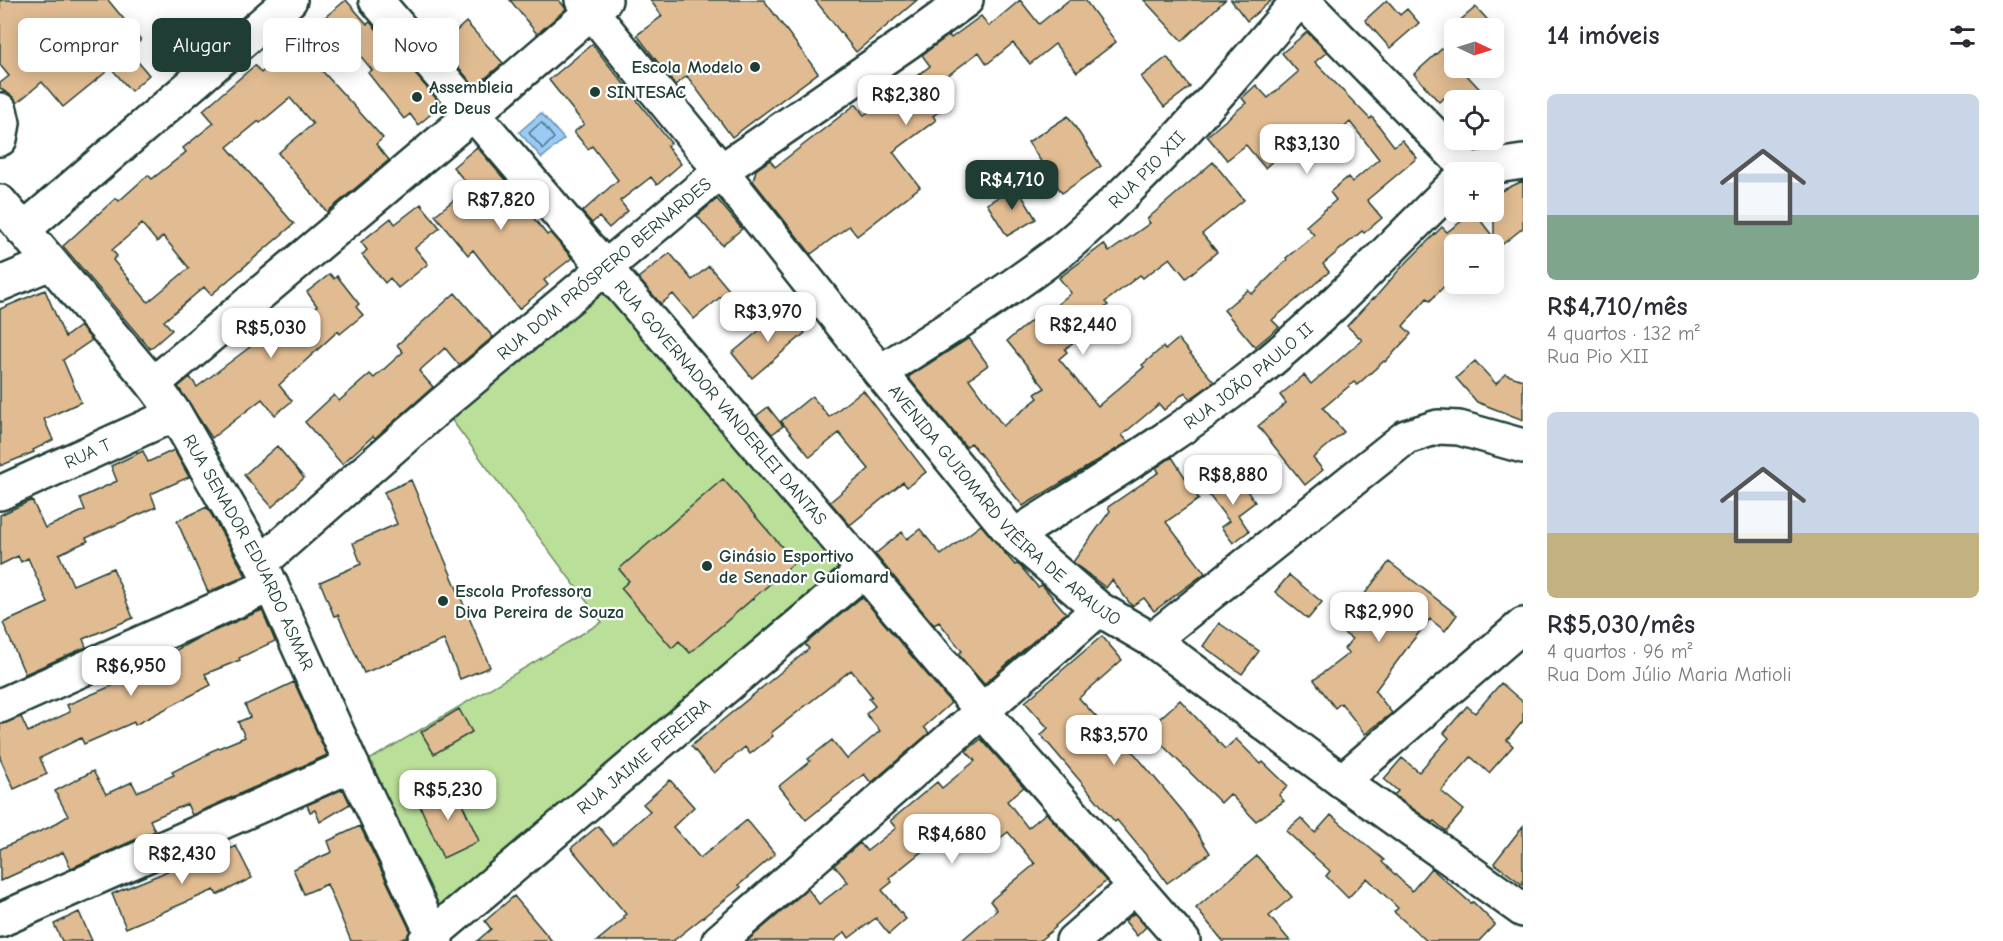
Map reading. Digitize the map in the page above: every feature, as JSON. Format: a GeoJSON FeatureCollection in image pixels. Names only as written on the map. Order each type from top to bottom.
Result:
{"type":"FeatureCollection","features":[{"type":"Feature","properties":{"kind":"street"},"geometry":{"type":"LineString","coordinates":[[22,230],[290,0]]}},
{"type":"Feature","properties":{"kind":"street","name":"RUA GOVERNADOR VANDERLEI DANTAS"},"geometry":{"type":"LineString","coordinates":[[376,0],[983,712],[1183,941]]}},
{"type":"Feature","properties":{"kind":"street","name":"RUA DOM PRÓSPERO BERNARDES"},"geometry":{"type":"LineString","coordinates":[[0,706],[266,574],[441,405],[721,171],[966,0]]}},
{"type":"Feature","properties":{"kind":"street"},"geometry":{"type":"LineString","coordinates":[[1300,0],[1451,162]]}},
{"type":"Feature","properties":{"kind":"street","name":"RUA PIO XII"},"geometry":{"type":"LineString","coordinates":[[880,372],[963,320],[1055,255],[1097,219],[1150,168],[1191,124],[1300,0]]}},
{"type":"Feature","properties":{"kind":"street"},"geometry":{"type":"LineString","coordinates":[[153,384],[473,114],[593,4]]}},
{"type":"Feature","properties":{"kind":"street","name":"AVENIDA GUIOMARD VIÊIRA DE ARAUJO"},"geometry":{"type":"LineString","coordinates":[[593,4],[880,372],[1014,536],[1099,609],[1152,640],[1342,781],[1523,910]]}},
{"type":"Feature","properties":{"kind":"street"},"geometry":{"type":"LineString","coordinates":[[0,111],[3,123],[0,140]]}},
{"type":"Feature","properties":{"kind":"street"},"geometry":{"type":"LineString","coordinates":[[1504,167],[1523,162]]}},
{"type":"Feature","properties":{"kind":"street","name":"RUA JOÃO PAULO II"},"geometry":{"type":"LineString","coordinates":[[1014,536],[1189,424],[1251,377],[1312,323],[1444,195]]}},
{"type":"Feature","properties":{"kind":"street","name":"RUA SENADOR EDUARDO ASMAR"},"geometry":{"type":"LineString","coordinates":[[0,202],[153,384],[175,414],[266,574],[431,938]]}},
{"type":"Feature","properties":{"kind":"street"},"geometry":{"type":"LineString","coordinates":[[0,284],[50,263]]}},
{"type":"Feature","properties":{"kind":"street","name":"RUA T"},"geometry":{"type":"LineString","coordinates":[[0,493],[175,414]]}},
{"type":"Feature","properties":{"kind":"street"},"geometry":{"type":"LineString","coordinates":[[1152,640],[1406,437],[1438,427],[1459,428],[1523,446]]}},
{"type":"Feature","properties":{"kind":"street","name":"RUA JAIME PEREIRA"},"geometry":{"type":"LineString","coordinates":[[431,938],[863,571]]}},
{"type":"Feature","properties":{"kind":"street"},"geometry":{"type":"LineString","coordinates":[[719,941],[1099,609]]}},
{"type":"Feature","properties":{"kind":"street"},"geometry":{"type":"LineString","coordinates":[[1342,781],[1523,625]]}},
{"type":"Feature","properties":{"kind":"street"},"geometry":{"type":"LineString","coordinates":[[0,920],[352,765]]}},
{"type":"Feature","properties":{"kind":"street"},"geometry":{"type":"LineString","coordinates":[[1073,941],[1135,887]]}},
{"type":"Feature","properties":{"kind":"green space"},"geometry":{"type":"Polygon","coordinates":[[[606,283],[844,563],[440,912],[369,760],[602,622],[451,419],[606,283]]]}},
{"type":"Feature","properties":{"kind":"water"},"geometry":{"type":"Polygon","coordinates":[[[541,113],[564,139],[542,158],[519,132],[541,113]]]}},
{"type":"Feature","properties":{"kind":"building"},"geometry":{"type":"Polygon","coordinates":[[[0,0],[108,0],[123,18],[18,18],[18,72],[106,72],[63,107],[42,82],[17,103],[13,97],[0,88],[0,83],[9,76],[0,65],[0,0]]]}},
{"type":"Feature","properties":{"kind":"building"},"geometry":{"type":"Polygon","coordinates":[[[346,0],[367,24],[370,22],[373,25],[373,72],[413,72],[442,105],[418,125],[410,114],[404,119],[368,73],[372,70],[361,56],[361,18],[325,17],[346,0]]]}},
{"type":"Feature","properties":{"kind":"building"},"geometry":{"type":"Polygon","coordinates":[[[510,0],[559,0],[566,9],[537,34],[510,0]]]}},
{"type":"Feature","properties":{"kind":"building","name":"Escola Modelo"},"geometry":{"type":"Polygon","coordinates":[[[650,0],[764,0],[818,73],[732,137],[687,76],[675,85],[637,35],[662,16],[650,0]]]}},
{"type":"Feature","properties":{"kind":"building"},"geometry":{"type":"Polygon","coordinates":[[[815,0],[917,0],[856,52],[815,0]]]}},
{"type":"Feature","properties":{"kind":"building"},"geometry":{"type":"Polygon","coordinates":[[[1020,0],[1039,24],[1069,0],[1085,0],[1116,42],[1077,72],[1055,44],[1030,64],[1013,43],[987,64],[979,52],[930,89],[944,108],[933,116],[936,120],[893,152],[920,187],[857,236],[849,226],[811,254],[753,181],[756,170],[770,160],[775,167],[856,104],[864,115],[930,66],[922,55],[949,35],[951,38],[981,16],[989,26],[1020,0]]]}},
{"type":"Feature","properties":{"kind":"building"},"geometry":{"type":"Polygon","coordinates":[[[1144,0],[1225,0],[1182,41],[1144,0]]]}},
{"type":"Feature","properties":{"kind":"building"},"geometry":{"type":"Polygon","coordinates":[[[1231,0],[1272,0],[1247,21],[1231,0]]]}},
{"type":"Feature","properties":{"kind":"building"},"geometry":{"type":"Polygon","coordinates":[[[1387,0],[1400,15],[1407,9],[1419,23],[1390,48],[1365,20],[1387,0]]]}},
{"type":"Feature","properties":{"kind":"building"},"geometry":{"type":"Polygon","coordinates":[[[1476,7],[1486,18],[1463,18],[1476,7]]]}},
{"type":"Feature","properties":{"kind":"building"},"geometry":{"type":"Polygon","coordinates":[[[466,22],[503,63],[475,87],[459,68],[459,28],[466,22]]]}},
{"type":"Feature","properties":{"kind":"building"},"geometry":{"type":"Polygon","coordinates":[[[1307,32],[1327,52],[1315,62],[1370,119],[1372,117],[1394,146],[1402,140],[1417,158],[1367,200],[1382,218],[1364,233],[1362,231],[1323,264],[1329,272],[1272,320],[1279,327],[1255,347],[1224,310],[1248,290],[1252,294],[1287,260],[1286,258],[1314,235],[1306,226],[1336,200],[1330,192],[1348,177],[1352,182],[1379,159],[1350,122],[1305,163],[1290,145],[1265,168],[1246,145],[1227,160],[1207,136],[1246,103],[1242,98],[1256,85],[1268,98],[1298,72],[1282,53],[1307,32]]]}},
{"type":"Feature","properties":{"kind":"building"},"geometry":{"type":"Polygon","coordinates":[[[592,44],[671,143],[667,146],[681,164],[657,185],[651,177],[620,201],[628,211],[609,228],[599,217],[592,223],[582,212],[618,180],[592,146],[588,149],[574,132],[584,124],[549,80],[592,44]]]}},
{"type":"Feature","properties":{"kind":"building"},"geometry":{"type":"Polygon","coordinates":[[[1444,47],[1444,78],[1469,78],[1481,90],[1444,90],[1444,98],[1439,102],[1414,74],[1444,47]]]}},
{"type":"Feature","properties":{"kind":"building"},"geometry":{"type":"Polygon","coordinates":[[[1167,57],[1190,87],[1164,107],[1141,77],[1167,57]]]}},
{"type":"Feature","properties":{"kind":"building"},"geometry":{"type":"Polygon","coordinates":[[[140,64],[149,75],[131,91],[114,72],[140,72],[140,64]]]}},
{"type":"Feature","properties":{"kind":"building"},"geometry":{"type":"Polygon","coordinates":[[[255,65],[261,73],[323,72],[383,138],[376,144],[389,160],[327,212],[278,153],[313,124],[290,98],[260,123],[259,121],[227,147],[294,224],[211,295],[204,287],[164,321],[172,330],[150,349],[63,246],[116,198],[119,201],[148,175],[152,179],[186,152],[183,148],[214,123],[203,110],[247,72],[251,72],[255,65]],[[142,224],[112,250],[117,256],[113,260],[148,302],[189,268],[163,236],[157,242],[142,224]]]}},
{"type":"Feature","properties":{"kind":"building"},"geometry":{"type":"Polygon","coordinates":[[[1068,116],[1101,166],[1062,193],[1028,142],[1068,116]]]}},
{"type":"Feature","properties":{"kind":"building"},"geometry":{"type":"Polygon","coordinates":[[[477,147],[527,206],[525,207],[547,235],[550,233],[572,258],[544,280],[548,285],[519,309],[473,250],[468,255],[435,215],[470,187],[453,167],[477,147]]]}},
{"type":"Feature","properties":{"kind":"building"},"geometry":{"type":"Polygon","coordinates":[[[1213,162],[1244,200],[1202,234],[1217,252],[1186,278],[1170,258],[1143,278],[1140,275],[1105,302],[1108,305],[1084,326],[1088,331],[1065,349],[1067,352],[1059,359],[1098,406],[1144,367],[1142,365],[1163,347],[1165,350],[1178,339],[1214,382],[1190,399],[1185,392],[1164,410],[1159,404],[1122,435],[1128,442],[1023,506],[971,443],[966,447],[908,377],[969,338],[988,365],[969,379],[1003,426],[1038,398],[1035,394],[1045,388],[1007,341],[1038,315],[1041,318],[1071,293],[1059,278],[1104,244],[1109,252],[1150,223],[1147,219],[1213,162]]]}},
{"type":"Feature","properties":{"kind":"building"},"geometry":{"type":"Polygon","coordinates":[[[1523,181],[1523,228],[1504,243],[1504,234],[1494,234],[1494,222],[1504,222],[1504,190],[1523,181]]]}},
{"type":"Feature","properties":{"kind":"building"},"geometry":{"type":"Polygon","coordinates":[[[1016,186],[1036,219],[1007,236],[987,204],[1016,186]]]}},
{"type":"Feature","properties":{"kind":"building"},"geometry":{"type":"Polygon","coordinates":[[[717,199],[742,229],[722,245],[697,216],[717,199]]]}},
{"type":"Feature","properties":{"kind":"building"},"geometry":{"type":"Polygon","coordinates":[[[421,204],[440,228],[415,248],[428,264],[398,288],[390,278],[385,283],[362,255],[367,250],[361,242],[391,218],[395,224],[421,204]]]}},
{"type":"Feature","properties":{"kind":"building"},"geometry":{"type":"Polygon","coordinates":[[[1460,222],[1482,222],[1491,234],[1444,234],[1444,286],[1430,301],[1427,298],[1403,326],[1411,334],[1385,362],[1357,385],[1354,382],[1323,408],[1344,432],[1313,458],[1323,470],[1305,485],[1258,426],[1286,403],[1280,395],[1304,375],[1311,384],[1362,340],[1347,326],[1442,227],[1447,232],[1460,222]]]}},
{"type":"Feature","properties":{"kind":"building"},"geometry":{"type":"Polygon","coordinates":[[[670,253],[692,280],[709,266],[729,290],[694,319],[673,294],[661,304],[638,278],[670,253]]]}},
{"type":"Feature","properties":{"kind":"building"},"geometry":{"type":"Polygon","coordinates":[[[330,274],[334,279],[337,276],[359,304],[356,307],[363,315],[340,334],[338,331],[279,385],[292,401],[275,415],[262,399],[212,438],[178,387],[190,377],[197,387],[250,347],[240,335],[265,314],[284,335],[317,306],[307,292],[330,274]]]}},
{"type":"Feature","properties":{"kind":"building"},"geometry":{"type":"Polygon","coordinates":[[[45,290],[65,337],[80,326],[92,340],[63,360],[81,402],[44,419],[53,440],[33,450],[34,452],[0,466],[0,309],[45,290]]]}},
{"type":"Feature","properties":{"kind":"building"},"geometry":{"type":"Polygon","coordinates":[[[455,293],[493,337],[459,365],[445,348],[419,371],[433,387],[342,464],[305,422],[334,395],[339,401],[370,374],[374,378],[403,352],[397,345],[455,293]]]}},
{"type":"Feature","properties":{"kind":"building"},"geometry":{"type":"Polygon","coordinates":[[[785,309],[805,333],[752,378],[732,353],[785,309]]]}},
{"type":"Feature","properties":{"kind":"building"},"geometry":{"type":"Polygon","coordinates":[[[1475,361],[1496,384],[1505,374],[1523,380],[1523,420],[1477,402],[1456,378],[1475,361]]]}},
{"type":"Feature","properties":{"kind":"building"},"geometry":{"type":"Polygon","coordinates":[[[863,390],[926,472],[907,487],[903,482],[850,525],[830,502],[869,469],[839,433],[810,457],[781,421],[812,396],[829,417],[863,390]]]}},
{"type":"Feature","properties":{"kind":"building"},"geometry":{"type":"Polygon","coordinates":[[[768,407],[783,426],[772,434],[756,416],[768,407]]]}},
{"type":"Feature","properties":{"kind":"building"},"geometry":{"type":"Polygon","coordinates":[[[277,446],[304,478],[272,507],[244,475],[277,446]]]}},
{"type":"Feature","properties":{"kind":"building"},"geometry":{"type":"Polygon","coordinates":[[[174,450],[189,477],[151,494],[156,507],[86,538],[88,541],[59,554],[73,585],[113,568],[133,618],[83,639],[86,647],[25,674],[3,623],[48,603],[28,558],[21,562],[18,556],[0,565],[0,515],[32,500],[45,528],[85,510],[80,498],[117,481],[111,466],[143,451],[148,462],[174,450]]]}},
{"type":"Feature","properties":{"kind":"building"},"geometry":{"type":"Polygon","coordinates":[[[1172,457],[1199,499],[1166,522],[1205,573],[1154,611],[1144,598],[1132,606],[1112,580],[1106,588],[1073,562],[1110,511],[1108,507],[1159,472],[1156,468],[1172,457]]]}},
{"type":"Feature","properties":{"kind":"building"},"geometry":{"type":"Polygon","coordinates":[[[1235,474],[1255,502],[1238,515],[1249,531],[1233,543],[1221,527],[1229,521],[1208,494],[1235,474]]]}},
{"type":"Feature","properties":{"kind":"building","name":"Ginásio Esportivo de Senador Guiomard"},"geometry":{"type":"Polygon","coordinates":[[[723,479],[795,562],[690,653],[679,641],[672,648],[621,588],[629,581],[619,569],[723,479]]]}},
{"type":"Feature","properties":{"kind":"building"},"geometry":{"type":"Polygon","coordinates":[[[411,480],[490,667],[460,679],[444,640],[364,673],[338,615],[334,616],[320,582],[361,564],[353,543],[397,524],[384,492],[411,480]]]}},
{"type":"Feature","properties":{"kind":"building"},"geometry":{"type":"Polygon","coordinates":[[[207,507],[246,576],[208,592],[177,521],[207,507]]]}},
{"type":"Feature","properties":{"kind":"building"},"geometry":{"type":"Polygon","coordinates":[[[981,525],[1015,565],[1021,567],[1038,587],[1042,585],[1066,613],[984,684],[958,654],[962,651],[939,622],[934,625],[875,554],[902,532],[907,539],[920,529],[941,555],[981,525]]]}},
{"type":"Feature","properties":{"kind":"building"},"geometry":{"type":"Polygon","coordinates":[[[1389,562],[1457,615],[1445,631],[1430,619],[1410,644],[1375,691],[1392,713],[1365,734],[1341,703],[1335,708],[1314,680],[1349,653],[1344,649],[1352,639],[1338,629],[1389,562]]]}},
{"type":"Feature","properties":{"kind":"building"},"geometry":{"type":"Polygon","coordinates":[[[1289,575],[1322,602],[1308,619],[1275,592],[1289,575]]]}},
{"type":"Feature","properties":{"kind":"building"},"geometry":{"type":"Polygon","coordinates":[[[862,597],[951,703],[924,727],[929,733],[871,783],[864,774],[806,820],[779,786],[832,740],[847,759],[880,731],[866,714],[875,706],[869,699],[872,696],[851,670],[771,733],[773,736],[750,754],[745,747],[714,773],[691,746],[809,649],[805,644],[862,597]]]}},
{"type":"Feature","properties":{"kind":"building"},"geometry":{"type":"Polygon","coordinates":[[[262,610],[275,641],[239,658],[240,660],[205,674],[211,685],[135,725],[134,722],[84,744],[81,738],[40,758],[47,774],[14,789],[0,758],[0,724],[21,717],[28,732],[70,712],[67,705],[135,676],[132,671],[262,610]]]}},
{"type":"Feature","properties":{"kind":"building"},"geometry":{"type":"Polygon","coordinates":[[[1219,623],[1259,651],[1242,674],[1203,646],[1219,623]]]}},
{"type":"Feature","properties":{"kind":"building"},"geometry":{"type":"Polygon","coordinates":[[[1102,636],[1122,660],[1079,698],[1126,750],[1129,747],[1185,814],[1210,853],[1167,883],[1117,820],[1115,822],[1041,735],[1048,728],[1025,702],[1102,636]]]}},
{"type":"Feature","properties":{"kind":"building"},"geometry":{"type":"Polygon","coordinates":[[[294,682],[327,755],[192,815],[187,804],[150,820],[155,831],[71,868],[63,852],[0,881],[0,849],[50,827],[68,816],[55,791],[93,771],[106,794],[132,782],[137,792],[174,775],[172,772],[209,752],[245,737],[238,722],[250,717],[245,705],[294,682]]]}},
{"type":"Feature","properties":{"kind":"building"},"geometry":{"type":"Polygon","coordinates":[[[1501,683],[1523,702],[1523,721],[1507,740],[1513,746],[1489,773],[1471,757],[1441,791],[1464,810],[1446,831],[1394,795],[1398,791],[1384,779],[1402,758],[1419,772],[1449,738],[1444,733],[1467,706],[1475,713],[1501,683]]]}},
{"type":"Feature","properties":{"kind":"building"},"geometry":{"type":"Polygon","coordinates":[[[1180,700],[1225,749],[1236,739],[1288,786],[1279,795],[1284,801],[1256,821],[1230,794],[1221,803],[1147,730],[1180,700]]]}},
{"type":"Feature","properties":{"kind":"building"},"geometry":{"type":"Polygon","coordinates":[[[459,709],[472,732],[434,754],[421,732],[459,709]]]}},
{"type":"Feature","properties":{"kind":"building"},"geometry":{"type":"Polygon","coordinates":[[[981,739],[1024,787],[1007,801],[1028,828],[1046,813],[1106,881],[1056,927],[1039,941],[961,941],[997,910],[990,901],[1035,864],[1008,832],[989,847],[973,826],[949,846],[941,836],[889,878],[892,882],[882,890],[906,919],[889,934],[876,918],[849,938],[845,932],[834,941],[747,941],[808,889],[819,904],[848,882],[834,865],[860,843],[867,851],[896,828],[890,821],[937,782],[942,788],[975,761],[966,751],[981,739]]]}},
{"type":"Feature","properties":{"kind":"building"},"geometry":{"type":"Polygon","coordinates":[[[670,780],[694,807],[673,827],[700,858],[747,820],[775,854],[739,885],[741,887],[673,941],[597,941],[625,918],[623,916],[626,914],[571,848],[598,826],[613,844],[650,811],[643,804],[670,780]]]}},
{"type":"Feature","properties":{"kind":"building"},"geometry":{"type":"Polygon","coordinates":[[[453,784],[479,841],[443,858],[420,806],[420,799],[453,784]]]}},
{"type":"Feature","properties":{"kind":"building"},"geometry":{"type":"Polygon","coordinates":[[[343,789],[350,804],[320,822],[315,810],[310,812],[307,805],[343,789]]]}},
{"type":"Feature","properties":{"kind":"building"},"geometry":{"type":"Polygon","coordinates":[[[1331,815],[1384,860],[1382,862],[1412,891],[1431,868],[1471,903],[1473,902],[1495,924],[1479,941],[1427,941],[1394,912],[1398,908],[1367,878],[1348,898],[1326,876],[1330,871],[1286,831],[1301,818],[1315,833],[1331,815]]]}},
{"type":"Feature","properties":{"kind":"building"},"geometry":{"type":"Polygon","coordinates":[[[360,826],[410,930],[407,937],[397,941],[351,941],[327,884],[304,894],[293,869],[332,852],[328,841],[360,826]]]}},
{"type":"Feature","properties":{"kind":"building"},"geometry":{"type":"Polygon","coordinates":[[[1523,826],[1523,885],[1494,863],[1523,826]]]}},
{"type":"Feature","properties":{"kind":"building"},"geometry":{"type":"Polygon","coordinates":[[[236,846],[252,878],[217,895],[214,890],[126,928],[112,894],[161,874],[209,849],[213,857],[236,846]]]}},
{"type":"Feature","properties":{"kind":"building"},"geometry":{"type":"Polygon","coordinates":[[[1257,856],[1292,897],[1269,916],[1290,941],[1223,941],[1196,908],[1257,856]]]}},
{"type":"Feature","properties":{"kind":"building"},"geometry":{"type":"Polygon","coordinates":[[[514,896],[552,941],[477,941],[491,929],[485,921],[514,896]]]}},
{"type":"Feature","properties":{"kind":"building"},"geometry":{"type":"Polygon","coordinates":[[[79,912],[92,941],[62,941],[54,924],[79,912]]]}},
{"type":"Feature","properties":{"kind":"building"},"geometry":{"type":"Polygon","coordinates":[[[1134,913],[1146,927],[1137,936],[1125,921],[1134,913]]]}},
{"type":"Feature","properties":{"kind":"place","name":"Escola Modelo"},"geometry":{"type":"Point","coordinates":[755,67]}},
{"type":"Feature","properties":{"kind":"place","name":"SINTESAC"},"geometry":{"type":"Point","coordinates":[595,92]}},
{"type":"Feature","properties":{"kind":"place","name":"Assembleia de Deus"},"geometry":{"type":"Point","coordinates":[417,97]}},
{"type":"Feature","properties":{"kind":"place","name":"Ginásio Esportivo de Senador Guiomard"},"geometry":{"type":"Point","coordinates":[707,566]}},
{"type":"Feature","properties":{"kind":"place","name":"Escola Professora Diva Pereira de Souza"},"geometry":{"type":"Point","coordinates":[443,601]}}]}
